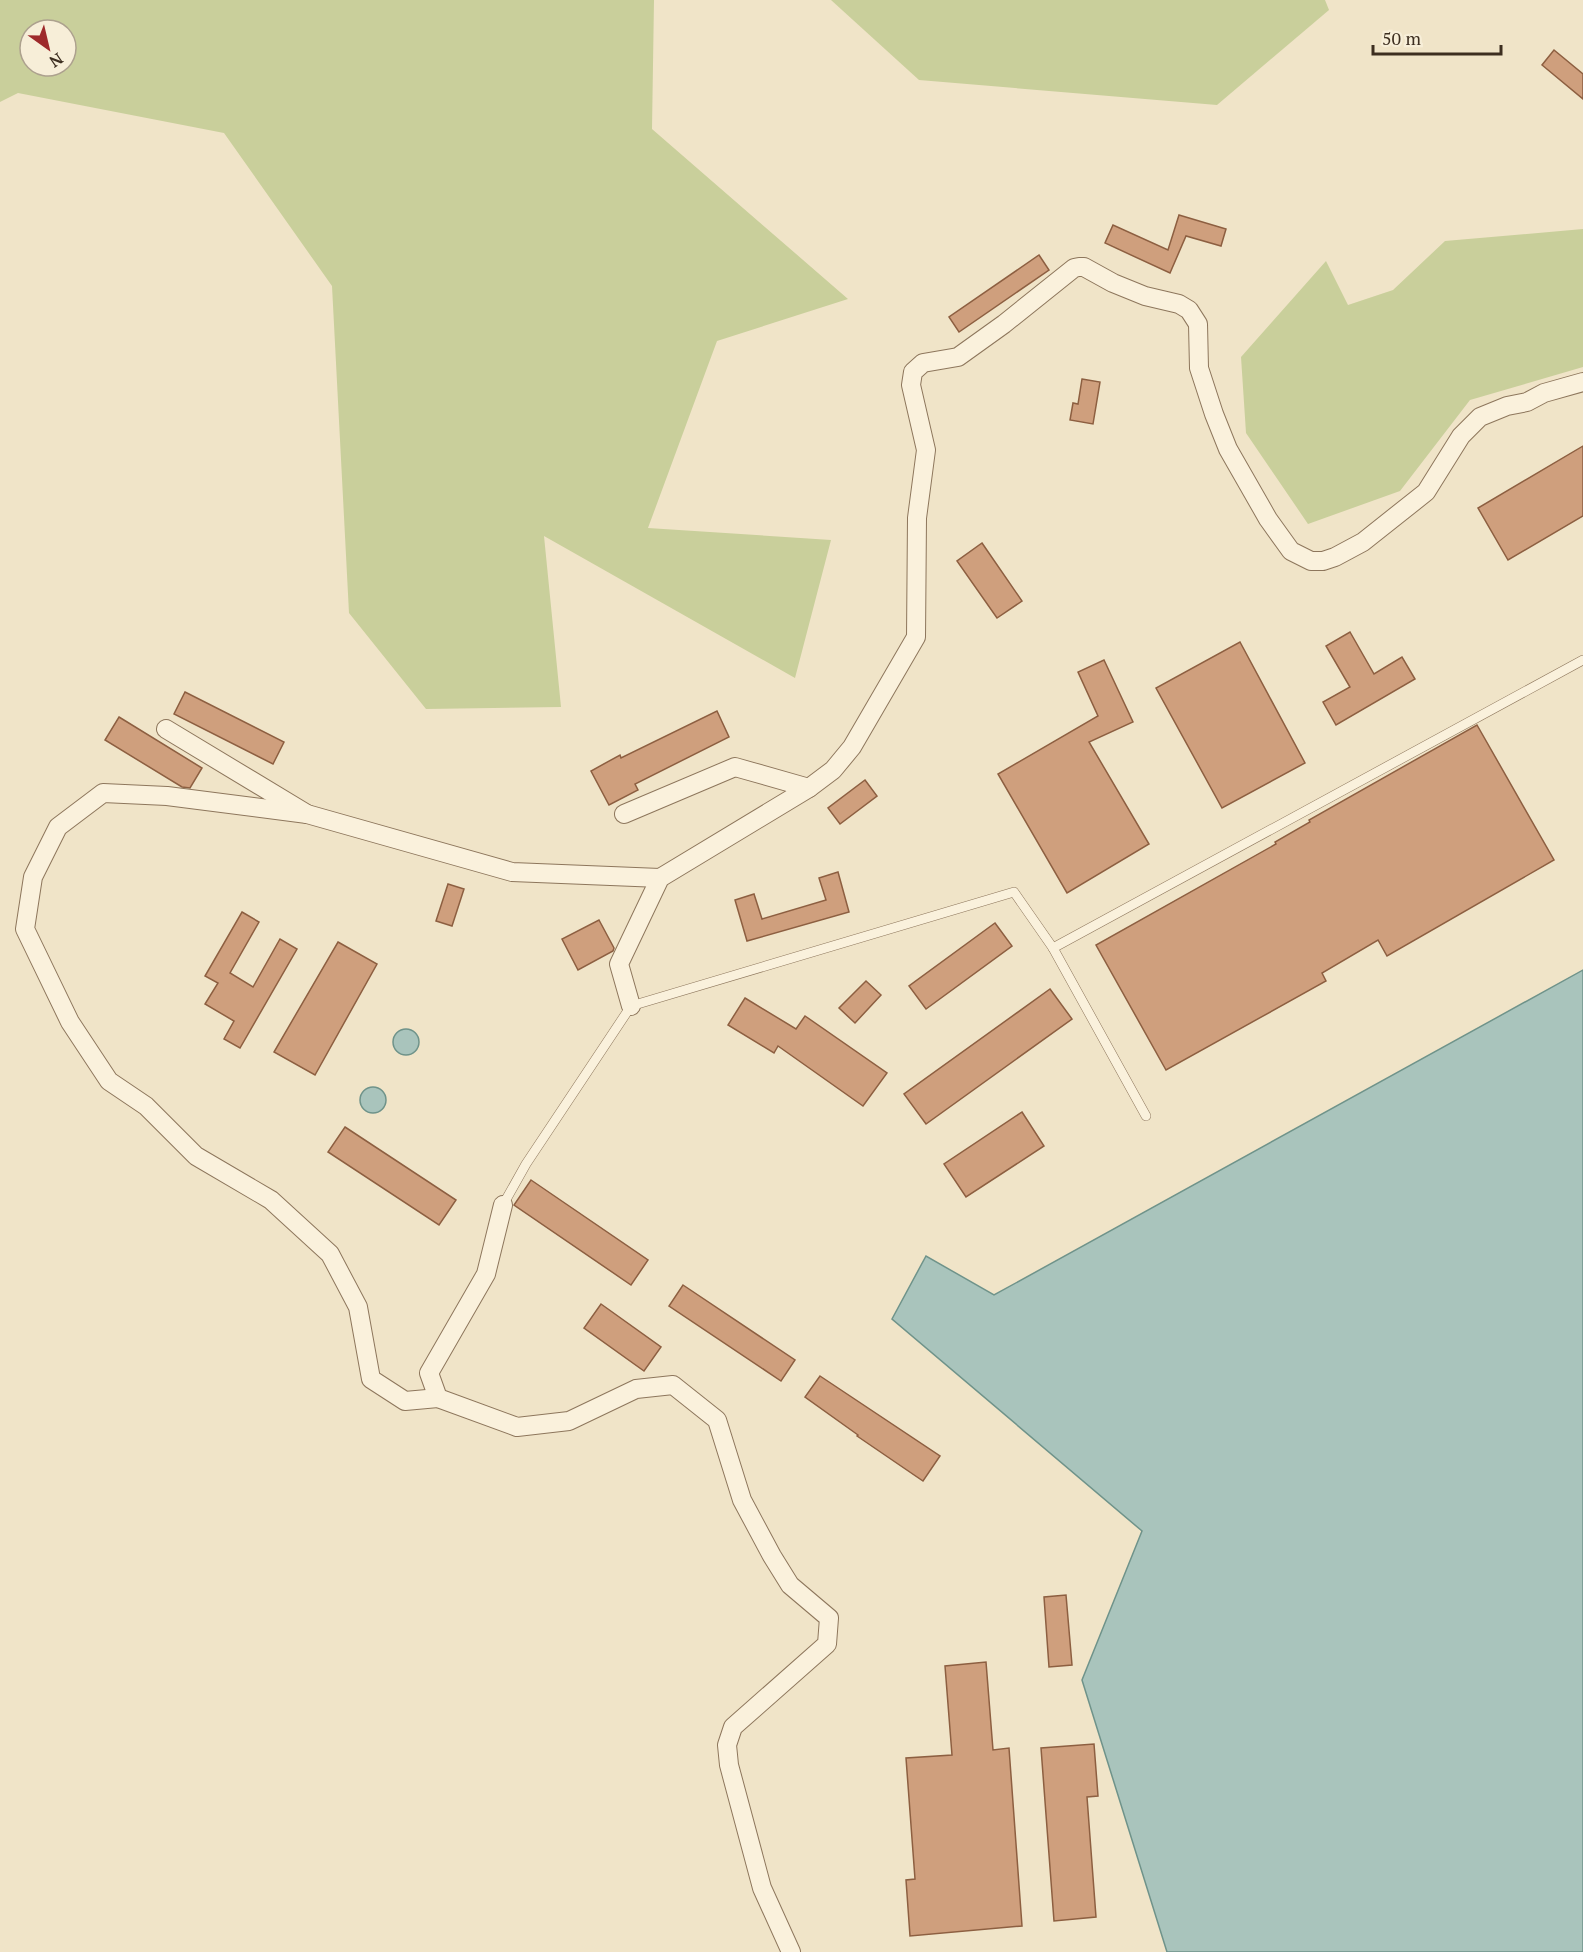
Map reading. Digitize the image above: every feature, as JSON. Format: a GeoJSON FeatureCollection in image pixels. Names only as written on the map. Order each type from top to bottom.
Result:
{"type":"FeatureCollection","features":[{"type":"Feature","properties":{"kind":"street"},"geometry":{"type":"LineString","coordinates":[[631,1006],[619,964],[660,878],[809,788],[833,771],[852,747],[916,637],[917,518],[926,450],[911,385],[912,372],[923,363],[958,357],[1004,324],[1074,268],[1084,267],[1113,283],[1145,296],[1179,304],[1189,310],[1198,324],[1198,368],[1228,449],[1268,519],[1291,551],[1311,561],[1329,559],[1363,542],[1426,492],[1461,436],[1480,417],[1507,406],[1527,402],[1544,393],[1583,382]]}},
{"type":"Feature","properties":{"kind":"street"},"geometry":{"type":"LineString","coordinates":[[166,729],[307,814]]}},
{"type":"Feature","properties":{"kind":"street"},"geometry":{"type":"LineString","coordinates":[[624,814],[735,766],[809,788]]}},
{"type":"Feature","properties":{"kind":"street"},"geometry":{"type":"LineString","coordinates":[[660,878],[512,872],[307,814],[166,796],[103,793],[58,827],[33,877],[25,929],[70,1022],[109,1081],[146,1106],[196,1156],[271,1200],[330,1254],[358,1307],[371,1379],[405,1401],[438,1398],[517,1427],[569,1421],[636,1389],[673,1385],[717,1420],[742,1500],[772,1556],[790,1585],[829,1618],[828,1644],[733,1727],[728,1745],[729,1765],[762,1888],[791,1952]]}},
{"type":"Feature","properties":{"kind":"street"},"geometry":{"type":"LineString","coordinates":[[438,1398],[429,1373],[486,1274],[503,1204]]}},
{"type":"Feature","properties":{"kind":"lane"},"geometry":{"type":"LineString","coordinates":[[1053,948],[1583,660]]}},
{"type":"Feature","properties":{"kind":"lane"},"geometry":{"type":"LineString","coordinates":[[503,1204],[526,1164],[631,1006],[1014,892],[1053,948],[1146,1116]]}},
{"type":"Feature","properties":{"kind":"green space"},"geometry":{"type":"Polygon","coordinates":[[[0,0],[654,0],[652,129],[848,299],[717,341],[648,528],[831,540],[795,678],[544,536],[561,707],[426,709],[349,613],[332,286],[224,133],[18,93],[0,102],[0,0]]]}},
{"type":"Feature","properties":{"kind":"green space"},"geometry":{"type":"Polygon","coordinates":[[[831,0],[1325,0],[1329,10],[1217,105],[919,80],[831,0]]]}},
{"type":"Feature","properties":{"kind":"green space"},"geometry":{"type":"Polygon","coordinates":[[[1583,229],[1583,367],[1470,400],[1400,491],[1308,524],[1246,433],[1241,357],[1326,261],[1348,305],[1393,290],[1445,241],[1583,229]]]}},
{"type":"Feature","properties":{"kind":"water"},"geometry":{"type":"Polygon","coordinates":[[[1583,970],[1583,1952],[1167,1952],[1082,1680],[1142,1531],[892,1319],[926,1256],[994,1295],[1583,970]]]}},
{"type":"Feature","properties":{"kind":"water"},"geometry":{"type":"Polygon","coordinates":[[[406,1029],[415,1033],[419,1042],[415,1051],[406,1055],[397,1051],[393,1042],[397,1033],[406,1029]]]}},
{"type":"Feature","properties":{"kind":"water"},"geometry":{"type":"Polygon","coordinates":[[[373,1087],[382,1091],[386,1100],[382,1109],[373,1113],[364,1109],[360,1100],[364,1091],[373,1087]]]}},
{"type":"Feature","properties":{"kind":"building"},"geometry":{"type":"Polygon","coordinates":[[[1554,50],[1583,74],[1583,99],[1542,65],[1554,50]]]}},
{"type":"Feature","properties":{"kind":"building"},"geometry":{"type":"Polygon","coordinates":[[[1179,215],[1226,229],[1221,246],[1186,236],[1170,273],[1105,243],[1113,225],[1168,250],[1179,215]]]}},
{"type":"Feature","properties":{"kind":"building"},"geometry":{"type":"Polygon","coordinates":[[[1039,255],[1049,270],[959,332],[949,317],[1039,255]]]}},
{"type":"Feature","properties":{"kind":"building"},"geometry":{"type":"Polygon","coordinates":[[[1082,379],[1100,382],[1093,424],[1070,420],[1073,403],[1078,404],[1082,379]]]}},
{"type":"Feature","properties":{"kind":"building"},"geometry":{"type":"Polygon","coordinates":[[[1583,446],[1583,516],[1508,560],[1478,508],[1583,446]]]}},
{"type":"Feature","properties":{"kind":"building"},"geometry":{"type":"Polygon","coordinates":[[[982,543],[1022,601],[997,618],[957,561],[982,543]]]}},
{"type":"Feature","properties":{"kind":"building"},"geometry":{"type":"Polygon","coordinates":[[[1350,632],[1374,674],[1402,657],[1415,679],[1336,725],[1323,702],[1350,687],[1326,646],[1350,632]]]}},
{"type":"Feature","properties":{"kind":"building"},"geometry":{"type":"Polygon","coordinates":[[[1240,642],[1305,763],[1222,808],[1156,688],[1240,642]]]}},
{"type":"Feature","properties":{"kind":"building"},"geometry":{"type":"Polygon","coordinates":[[[1104,660],[1133,722],[1089,742],[1149,844],[1067,893],[998,774],[1098,716],[1078,672],[1104,660]]]}},
{"type":"Feature","properties":{"kind":"building"},"geometry":{"type":"Polygon","coordinates":[[[185,692],[284,742],[273,764],[174,714],[185,692]]]}},
{"type":"Feature","properties":{"kind":"building"},"geometry":{"type":"Polygon","coordinates":[[[717,711],[729,737],[635,784],[638,790],[609,805],[591,771],[620,755],[621,758],[717,711]]]}},
{"type":"Feature","properties":{"kind":"building"},"geometry":{"type":"Polygon","coordinates":[[[119,717],[202,768],[190,788],[182,787],[105,740],[119,717]]]}},
{"type":"Feature","properties":{"kind":"building"},"geometry":{"type":"Polygon","coordinates":[[[1477,725],[1554,860],[1387,956],[1378,940],[1322,973],[1326,981],[1166,1070],[1096,945],[1276,844],[1275,842],[1310,822],[1309,820],[1477,725]]]}},
{"type":"Feature","properties":{"kind":"building"},"geometry":{"type":"Polygon","coordinates":[[[865,780],[877,796],[840,824],[828,808],[865,780]]]}},
{"type":"Feature","properties":{"kind":"building"},"geometry":{"type":"Polygon","coordinates":[[[838,872],[849,912],[747,941],[735,900],[754,894],[762,919],[826,900],[819,878],[838,872]]]}},
{"type":"Feature","properties":{"kind":"building"},"geometry":{"type":"Polygon","coordinates":[[[448,884],[464,889],[452,926],[436,921],[448,884]]]}},
{"type":"Feature","properties":{"kind":"building"},"geometry":{"type":"Polygon","coordinates":[[[242,912],[259,922],[230,973],[253,987],[280,939],[297,949],[240,1048],[224,1039],[234,1021],[205,1004],[218,983],[205,976],[242,912]]]}},
{"type":"Feature","properties":{"kind":"building"},"geometry":{"type":"Polygon","coordinates":[[[599,920],[614,948],[613,951],[578,970],[562,939],[599,920]]]}},
{"type":"Feature","properties":{"kind":"building"},"geometry":{"type":"Polygon","coordinates":[[[995,923],[1012,946],[926,1009],[909,986],[995,923]]]}},
{"type":"Feature","properties":{"kind":"building"},"geometry":{"type":"Polygon","coordinates":[[[338,942],[377,964],[315,1075],[274,1052],[338,942]]]}},
{"type":"Feature","properties":{"kind":"building"},"geometry":{"type":"Polygon","coordinates":[[[866,981],[881,995],[855,1023],[839,1008],[866,981]]]}},
{"type":"Feature","properties":{"kind":"building"},"geometry":{"type":"Polygon","coordinates":[[[1050,989],[1072,1019],[926,1124],[904,1094],[1050,989]]]}},
{"type":"Feature","properties":{"kind":"building"},"geometry":{"type":"Polygon","coordinates":[[[745,998],[796,1029],[805,1016],[887,1073],[863,1106],[778,1046],[774,1053],[728,1025],[745,998]]]}},
{"type":"Feature","properties":{"kind":"building"},"geometry":{"type":"Polygon","coordinates":[[[1022,1112],[1044,1146],[966,1197],[944,1164],[1022,1112]]]}},
{"type":"Feature","properties":{"kind":"building"},"geometry":{"type":"Polygon","coordinates":[[[345,1127],[456,1200],[439,1225],[328,1152],[345,1127]]]}},
{"type":"Feature","properties":{"kind":"building"},"geometry":{"type":"Polygon","coordinates":[[[531,1180],[648,1260],[631,1285],[514,1205],[531,1180]]]}},
{"type":"Feature","properties":{"kind":"building"},"geometry":{"type":"Polygon","coordinates":[[[683,1285],[795,1360],[781,1381],[669,1306],[683,1285]]]}},
{"type":"Feature","properties":{"kind":"building"},"geometry":{"type":"Polygon","coordinates":[[[601,1304],[661,1347],[644,1371],[584,1328],[601,1304]]]}},
{"type":"Feature","properties":{"kind":"building"},"geometry":{"type":"Polygon","coordinates":[[[820,1376],[940,1456],[923,1481],[805,1397],[820,1376]]]}},
{"type":"Feature","properties":{"kind":"building"},"geometry":{"type":"Polygon","coordinates":[[[1066,1595],[1072,1665],[1049,1667],[1044,1597],[1066,1595]]]}},
{"type":"Feature","properties":{"kind":"building"},"geometry":{"type":"Polygon","coordinates":[[[986,1662],[993,1750],[1009,1748],[1022,1926],[910,1936],[906,1880],[915,1879],[906,1758],[952,1755],[945,1666],[986,1662]]]}},
{"type":"Feature","properties":{"kind":"building"},"geometry":{"type":"Polygon","coordinates":[[[1094,1744],[1098,1796],[1087,1797],[1096,1917],[1054,1921],[1041,1748],[1094,1744]]]}}]}
